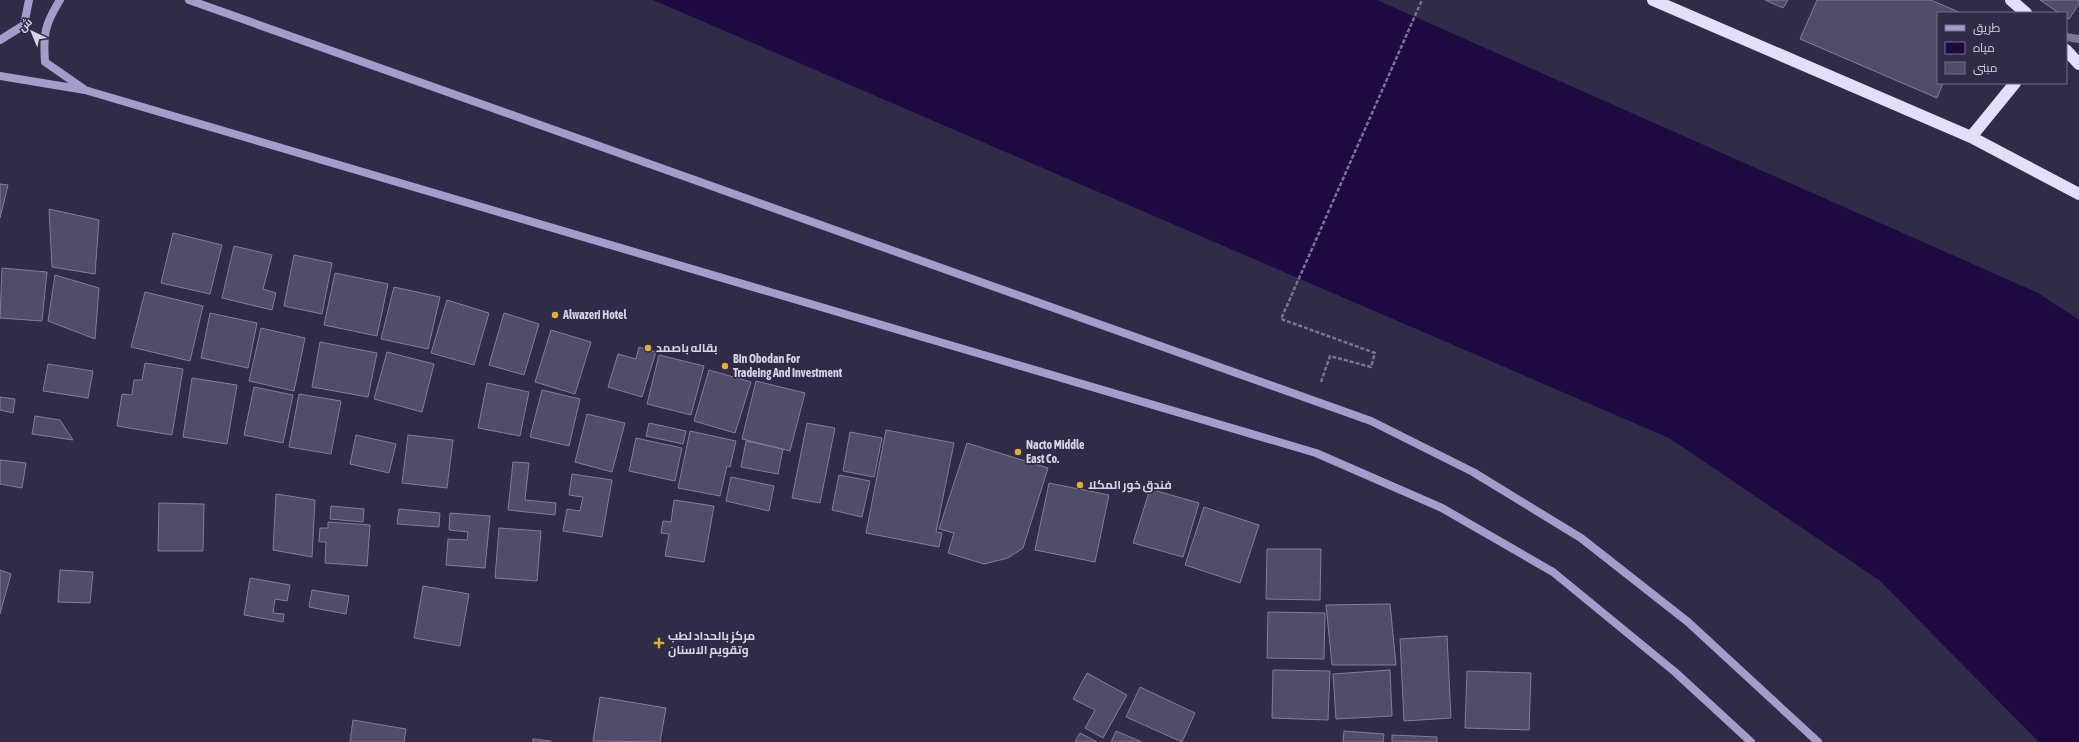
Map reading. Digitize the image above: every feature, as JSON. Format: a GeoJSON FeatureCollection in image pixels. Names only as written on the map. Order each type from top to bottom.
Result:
{"type":"FeatureCollection","features":[{"type":"Feature","properties":{"kind":"highway"},"geometry":{"type":"LineString","coordinates":[[1653,0],[1971,137],[2079,194]]}},
{"type":"Feature","properties":{"kind":"highway"},"geometry":{"type":"LineString","coordinates":[[2011,0],[2025,12]]}},
{"type":"Feature","properties":{"kind":"highway"},"geometry":{"type":"LineString","coordinates":[[2067,51],[2079,64]]}},
{"type":"Feature","properties":{"kind":"highway"},"geometry":{"type":"LineString","coordinates":[[1971,137],[2014,84]]}},
{"type":"Feature","properties":{"kind":"main road"},"geometry":{"type":"LineString","coordinates":[[0,40],[24,25],[29,0]]}},
{"type":"Feature","properties":{"kind":"main road"},"geometry":{"type":"LineString","coordinates":[[60,0],[49,17],[43,39],[45,62],[85,90]]}},
{"type":"Feature","properties":{"kind":"main road"},"geometry":{"type":"LineString","coordinates":[[189,0],[1371,421],[1473,472],[1581,538],[1688,622],[1818,742]]}},
{"type":"Feature","properties":{"kind":"main road"},"geometry":{"type":"LineString","coordinates":[[0,76],[85,90],[1316,454],[1442,508],[1553,572],[1675,672],[1751,742]]}},
{"type":"Feature","properties":{"kind":"street"},"geometry":{"type":"LineString","coordinates":[[2067,37],[2079,39]]}},
{"type":"Feature","properties":{"kind":"path"},"geometry":{"type":"LineString","coordinates":[[1314,401],[1330,356],[1371,367],[1375,353],[1281,320],[1422,0]]}},
{"type":"Feature","properties":{"kind":"water"},"geometry":{"type":"Polygon","coordinates":[[[653,0],[1377,0],[2038,293],[2079,320],[2079,742],[2039,742],[1879,580],[1669,438],[653,0]]]}},
{"type":"Feature","properties":{"kind":"building"},"geometry":{"type":"Polygon","coordinates":[[[1765,0],[1788,0],[1783,8],[1765,0]]]}},
{"type":"Feature","properties":{"kind":"building"},"geometry":{"type":"Polygon","coordinates":[[[1817,0],[1931,0],[1959,12],[1937,12],[1937,84],[1943,84],[1937,98],[1800,39],[1817,0]]]}},
{"type":"Feature","properties":{"kind":"building"},"geometry":{"type":"Polygon","coordinates":[[[2040,0],[2079,0],[2079,4],[2069,19],[2067,18],[2067,12],[2058,12],[2040,0]]]}},
{"type":"Feature","properties":{"kind":"building"},"geometry":{"type":"Polygon","coordinates":[[[0,184],[8,185],[0,218],[0,184]]]}},
{"type":"Feature","properties":{"kind":"building"},"geometry":{"type":"Polygon","coordinates":[[[49,209],[99,220],[95,274],[52,267],[49,209]]]}},
{"type":"Feature","properties":{"kind":"building"},"geometry":{"type":"Polygon","coordinates":[[[173,233],[222,245],[210,294],[161,283],[173,233]]]}},
{"type":"Feature","properties":{"kind":"building"},"geometry":{"type":"Polygon","coordinates":[[[234,246],[272,255],[263,289],[276,293],[272,310],[222,298],[234,246]]]}},
{"type":"Feature","properties":{"kind":"building"},"geometry":{"type":"Polygon","coordinates":[[[294,255],[332,263],[322,314],[284,306],[294,255]]]}},
{"type":"Feature","properties":{"kind":"building"},"geometry":{"type":"Polygon","coordinates":[[[2,268],[47,272],[42,321],[0,318],[2,268]]]}},
{"type":"Feature","properties":{"kind":"building"},"geometry":{"type":"Polygon","coordinates":[[[335,273],[388,284],[377,336],[324,325],[335,273]]]}},
{"type":"Feature","properties":{"kind":"building"},"geometry":{"type":"Polygon","coordinates":[[[55,275],[99,288],[95,339],[48,321],[55,275]]]}},
{"type":"Feature","properties":{"kind":"building"},"geometry":{"type":"Polygon","coordinates":[[[394,287],[440,297],[428,349],[381,339],[394,287]]]}},
{"type":"Feature","properties":{"kind":"building"},"geometry":{"type":"Polygon","coordinates":[[[145,292],[203,306],[190,361],[131,347],[145,292]]]}},
{"type":"Feature","properties":{"kind":"building"},"geometry":{"type":"Polygon","coordinates":[[[447,300],[489,313],[474,365],[431,353],[447,300]]]}},
{"type":"Feature","properties":{"kind":"building"},"geometry":{"type":"Polygon","coordinates":[[[210,313],[257,323],[248,368],[201,358],[210,313]]]}},
{"type":"Feature","properties":{"kind":"building"},"geometry":{"type":"Polygon","coordinates":[[[504,313],[539,324],[524,375],[489,365],[504,313]]]}},
{"type":"Feature","properties":{"kind":"building"},"geometry":{"type":"Polygon","coordinates":[[[261,328],[305,338],[294,391],[249,381],[261,328]]]}},
{"type":"Feature","properties":{"kind":"building"},"geometry":{"type":"Polygon","coordinates":[[[551,330],[591,342],[575,394],[535,382],[551,330]]]}},
{"type":"Feature","properties":{"kind":"building"},"geometry":{"type":"Polygon","coordinates":[[[320,342],[377,353],[368,397],[312,387],[320,342]]]}},
{"type":"Feature","properties":{"kind":"building"},"geometry":{"type":"Polygon","coordinates":[[[639,347],[656,352],[642,397],[608,387],[618,354],[636,359],[639,347]]]}},
{"type":"Feature","properties":{"kind":"building"},"geometry":{"type":"Polygon","coordinates":[[[387,352],[434,364],[422,412],[374,399],[387,352]]]}},
{"type":"Feature","properties":{"kind":"building"},"geometry":{"type":"Polygon","coordinates":[[[659,355],[704,366],[691,415],[647,404],[659,355]]]}},
{"type":"Feature","properties":{"kind":"building"},"geometry":{"type":"Polygon","coordinates":[[[145,363],[183,369],[172,435],[117,426],[122,394],[132,395],[134,380],[142,380],[145,363]]]}},
{"type":"Feature","properties":{"kind":"building"},"geometry":{"type":"Polygon","coordinates":[[[48,364],[93,371],[88,398],[43,391],[48,364]]]}},
{"type":"Feature","properties":{"kind":"building"},"geometry":{"type":"Polygon","coordinates":[[[709,370],[751,382],[735,433],[694,421],[709,370]]]}},
{"type":"Feature","properties":{"kind":"building"},"geometry":{"type":"Polygon","coordinates":[[[192,378],[237,385],[227,444],[183,437],[192,378]]]}},
{"type":"Feature","properties":{"kind":"building"},"geometry":{"type":"Polygon","coordinates":[[[756,381],[805,393],[790,451],[742,439],[756,381]]]}},
{"type":"Feature","properties":{"kind":"building"},"geometry":{"type":"Polygon","coordinates":[[[487,383],[529,392],[520,436],[478,428],[487,383]]]}},
{"type":"Feature","properties":{"kind":"building"},"geometry":{"type":"Polygon","coordinates":[[[254,387],[293,395],[283,443],[244,435],[254,387]]]}},
{"type":"Feature","properties":{"kind":"building"},"geometry":{"type":"Polygon","coordinates":[[[542,390],[580,399],[569,446],[530,437],[542,390]]]}},
{"type":"Feature","properties":{"kind":"building"},"geometry":{"type":"Polygon","coordinates":[[[299,394],[341,401],[331,454],[289,447],[299,394]]]}},
{"type":"Feature","properties":{"kind":"building"},"geometry":{"type":"Polygon","coordinates":[[[0,397],[15,399],[13,413],[0,410],[0,397]]]}},
{"type":"Feature","properties":{"kind":"building"},"geometry":{"type":"Polygon","coordinates":[[[587,414],[625,423],[612,472],[575,462],[587,414]]]}},
{"type":"Feature","properties":{"kind":"building"},"geometry":{"type":"Polygon","coordinates":[[[35,416],[60,420],[73,440],[32,434],[35,416]]]}},
{"type":"Feature","properties":{"kind":"building"},"geometry":{"type":"Polygon","coordinates":[[[649,423],[686,431],[683,444],[646,436],[649,423]]]}},
{"type":"Feature","properties":{"kind":"building"},"geometry":{"type":"Polygon","coordinates":[[[807,423],[835,428],[820,503],[792,498],[807,423]]]}},
{"type":"Feature","properties":{"kind":"building"},"geometry":{"type":"Polygon","coordinates":[[[886,430],[954,443],[936,532],[942,533],[939,547],[866,533],[886,430]]]}},
{"type":"Feature","properties":{"kind":"building"},"geometry":{"type":"Polygon","coordinates":[[[690,431],[736,441],[730,467],[727,466],[720,496],[678,488],[690,431]]]}},
{"type":"Feature","properties":{"kind":"building"},"geometry":{"type":"Polygon","coordinates":[[[850,432],[882,438],[874,477],[843,471],[850,432]]]}},
{"type":"Feature","properties":{"kind":"building"},"geometry":{"type":"Polygon","coordinates":[[[356,435],[396,444],[389,473],[350,464],[356,435]]]}},
{"type":"Feature","properties":{"kind":"building"},"geometry":{"type":"Polygon","coordinates":[[[408,435],[453,440],[447,488],[402,483],[408,435]]]}},
{"type":"Feature","properties":{"kind":"building"},"geometry":{"type":"Polygon","coordinates":[[[636,438],[682,448],[675,481],[629,471],[636,438]]]}},
{"type":"Feature","properties":{"kind":"building"},"geometry":{"type":"Polygon","coordinates":[[[746,441],[783,449],[778,474],[741,467],[746,441]]]}},
{"type":"Feature","properties":{"kind":"building"},"geometry":{"type":"Polygon","coordinates":[[[967,443],[1048,468],[1023,548],[1008,558],[984,564],[948,553],[954,533],[939,529],[967,443]]]}},
{"type":"Feature","properties":{"kind":"building"},"geometry":{"type":"Polygon","coordinates":[[[0,460],[26,463],[22,488],[0,484],[0,460]]]}},
{"type":"Feature","properties":{"kind":"building"},"geometry":{"type":"Polygon","coordinates":[[[513,462],[529,463],[525,500],[556,503],[555,515],[508,510],[513,462]]]}},
{"type":"Feature","properties":{"kind":"building"},"geometry":{"type":"Polygon","coordinates":[[[572,474],[612,480],[602,537],[563,531],[567,509],[580,511],[583,497],[569,495],[572,474]]]}},
{"type":"Feature","properties":{"kind":"building"},"geometry":{"type":"Polygon","coordinates":[[[839,475],[870,481],[862,517],[832,510],[839,475]]]}},
{"type":"Feature","properties":{"kind":"building"},"geometry":{"type":"Polygon","coordinates":[[[731,477],[774,486],[769,511],[726,501],[731,477]]]}},
{"type":"Feature","properties":{"kind":"building"},"geometry":{"type":"Polygon","coordinates":[[[1049,483],[1109,495],[1095,562],[1035,550],[1049,483]]]}},
{"type":"Feature","properties":{"kind":"building"},"geometry":{"type":"Polygon","coordinates":[[[1150,489],[1199,503],[1183,557],[1133,543],[1150,489]]]}},
{"type":"Feature","properties":{"kind":"building"},"geometry":{"type":"Polygon","coordinates":[[[276,494],[315,500],[312,557],[273,550],[276,494]]]}},
{"type":"Feature","properties":{"kind":"building"},"geometry":{"type":"Polygon","coordinates":[[[674,500],[714,506],[704,562],[665,556],[669,534],[661,533],[663,521],[671,522],[674,500]]]}},
{"type":"Feature","properties":{"kind":"building"},"geometry":{"type":"Polygon","coordinates":[[[159,503],[204,504],[203,551],[158,551],[159,503]]]}},
{"type":"Feature","properties":{"kind":"building"},"geometry":{"type":"Polygon","coordinates":[[[331,506],[364,509],[363,522],[330,519],[331,506]]]}},
{"type":"Feature","properties":{"kind":"building"},"geometry":{"type":"Polygon","coordinates":[[[1204,507],[1259,525],[1240,583],[1185,565],[1204,507]]]}},
{"type":"Feature","properties":{"kind":"building"},"geometry":{"type":"Polygon","coordinates":[[[399,509],[440,513],[439,527],[397,524],[399,509]]]}},
{"type":"Feature","properties":{"kind":"building"},"geometry":{"type":"Polygon","coordinates":[[[450,513],[490,516],[485,568],[446,565],[448,539],[467,540],[468,532],[449,530],[450,513]]]}},
{"type":"Feature","properties":{"kind":"building"},"geometry":{"type":"Polygon","coordinates":[[[328,522],[370,525],[367,566],[325,563],[326,542],[319,542],[320,528],[328,528],[328,522]]]}},
{"type":"Feature","properties":{"kind":"building"},"geometry":{"type":"Polygon","coordinates":[[[499,528],[541,531],[537,581],[495,578],[499,528]]]}},
{"type":"Feature","properties":{"kind":"building"},"geometry":{"type":"Polygon","coordinates":[[[1267,549],[1321,549],[1320,600],[1266,599],[1267,549]]]}},
{"type":"Feature","properties":{"kind":"building"},"geometry":{"type":"Polygon","coordinates":[[[0,570],[11,574],[0,614],[0,570]]]}},
{"type":"Feature","properties":{"kind":"building"},"geometry":{"type":"Polygon","coordinates":[[[60,570],[93,572],[90,603],[58,602],[60,570]]]}},
{"type":"Feature","properties":{"kind":"building"},"geometry":{"type":"Polygon","coordinates":[[[250,578],[290,585],[287,601],[275,599],[273,613],[284,614],[283,622],[244,615],[250,578]]]}},
{"type":"Feature","properties":{"kind":"building"},"geometry":{"type":"Polygon","coordinates":[[[423,586],[469,594],[460,646],[414,638],[423,586]]]}},
{"type":"Feature","properties":{"kind":"building"},"geometry":{"type":"Polygon","coordinates":[[[312,590],[349,596],[346,614],[309,607],[312,590]]]}},
{"type":"Feature","properties":{"kind":"building"},"geometry":{"type":"Polygon","coordinates":[[[1390,604],[1396,665],[1332,665],[1326,605],[1390,604]]]}},
{"type":"Feature","properties":{"kind":"building"},"geometry":{"type":"Polygon","coordinates":[[[1268,612],[1325,613],[1324,659],[1267,658],[1268,612]]]}},
{"type":"Feature","properties":{"kind":"building"},"geometry":{"type":"Polygon","coordinates":[[[1447,636],[1451,718],[1404,721],[1400,639],[1447,636]]]}},
{"type":"Feature","properties":{"kind":"building"},"geometry":{"type":"Polygon","coordinates":[[[1273,670],[1330,671],[1328,720],[1272,718],[1273,670]]]}},
{"type":"Feature","properties":{"kind":"building"},"geometry":{"type":"Polygon","coordinates":[[[1390,670],[1392,716],[1336,719],[1333,674],[1390,670]]]}},
{"type":"Feature","properties":{"kind":"building"},"geometry":{"type":"Polygon","coordinates":[[[1467,671],[1531,673],[1529,730],[1465,728],[1467,671]]]}},
{"type":"Feature","properties":{"kind":"building"},"geometry":{"type":"Polygon","coordinates":[[[1087,673],[1127,695],[1103,738],[1085,728],[1095,710],[1073,699],[1087,673]]]}},
{"type":"Feature","properties":{"kind":"building"},"geometry":{"type":"Polygon","coordinates":[[[1140,687],[1195,713],[1182,742],[1126,717],[1140,687]]]}},
{"type":"Feature","properties":{"kind":"building"},"geometry":{"type":"Polygon","coordinates":[[[600,697],[666,708],[660,742],[593,741],[600,697]]]}},
{"type":"Feature","properties":{"kind":"building"},"geometry":{"type":"Polygon","coordinates":[[[353,720],[406,729],[404,742],[350,742],[353,720]]]}},
{"type":"Feature","properties":{"kind":"building"},"geometry":{"type":"Polygon","coordinates":[[[1116,731],[1142,742],[1111,742],[1116,731]]]}},
{"type":"Feature","properties":{"kind":"building"},"geometry":{"type":"Polygon","coordinates":[[[1344,731],[1384,734],[1383,742],[1343,742],[1344,731]]]}},
{"type":"Feature","properties":{"kind":"building"},"geometry":{"type":"Polygon","coordinates":[[[1080,733],[1097,742],[1075,742],[1080,733]]]}},
{"type":"Feature","properties":{"kind":"building"},"geometry":{"type":"Polygon","coordinates":[[[1392,735],[1437,737],[1437,742],[1392,742],[1392,735]]]}},
{"type":"Feature","properties":{"kind":"building"},"geometry":{"type":"Polygon","coordinates":[[[533,739],[551,741],[551,742],[533,742],[533,739]]]}},
{"type":"Feature","properties":{"kind":"place","name":"Alwazeri Hotel"},"geometry":{"type":"Point","coordinates":[555,315]}},
{"type":"Feature","properties":{"kind":"place","name":"بقاله باصمد"},"geometry":{"type":"Point","coordinates":[648,348]}},
{"type":"Feature","properties":{"kind":"place","name":"Bin Obodan For Tradeing And Investment"},"geometry":{"type":"Point","coordinates":[725,366]}},
{"type":"Feature","properties":{"kind":"place","name":"Nacto Middle East Co."},"geometry":{"type":"Point","coordinates":[1018,452]}},
{"type":"Feature","properties":{"kind":"place","name":"فندق خور المكلا"},"geometry":{"type":"Point","coordinates":[1080,485]}},
{"type":"Feature","properties":{"kind":"place","name":"مركز بالحداد لطب وتقويم الاسنان"},"geometry":{"type":"Point","coordinates":[659,643]}}]}
